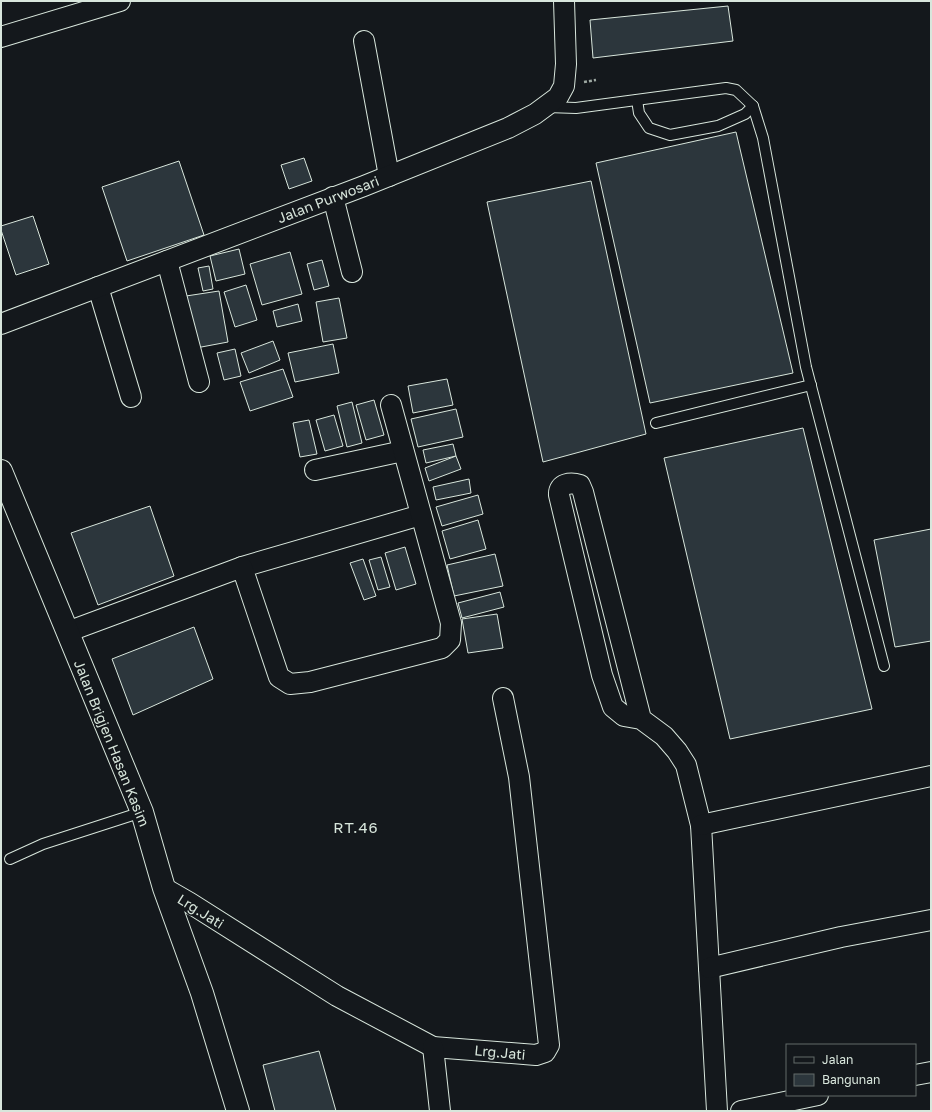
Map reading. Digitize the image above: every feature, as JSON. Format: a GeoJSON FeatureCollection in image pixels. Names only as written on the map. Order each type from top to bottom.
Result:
{"type":"FeatureCollection","features":[{"type":"Feature","properties":{"kind":"street"},"geometry":{"type":"LineString","coordinates":[[1,37],[120,1]]}},
{"type":"Feature","properties":{"kind":"street","name":"Jalan Purwosari"},"geometry":{"type":"LineString","coordinates":[[1,324],[389,176],[508,128],[535,114],[558,97],[564,86],[566,64],[564,1]]}},
{"type":"Feature","properties":{"kind":"street"},"geometry":{"type":"LineString","coordinates":[[364,41],[389,176]]}},
{"type":"Feature","properties":{"kind":"street"},"geometry":{"type":"LineString","coordinates":[[333,197],[352,272]]}},
{"type":"Feature","properties":{"kind":"street"},"geometry":{"type":"LineString","coordinates":[[167,261],[199,382]]}},
{"type":"Feature","properties":{"kind":"street"},"geometry":{"type":"LineString","coordinates":[[98,287],[131,396]]}},
{"type":"Feature","properties":{"kind":"street"},"geometry":{"type":"LineString","coordinates":[[242,567],[279,677],[290,684],[310,682],[442,648],[450,640],[451,623],[391,405]]}},
{"type":"Feature","properties":{"kind":"street"},"geometry":{"type":"LineString","coordinates":[[315,470],[401,444]]}},
{"type":"Feature","properties":{"kind":"street","name":"Jalan Brigjen Hasan Kasim"},"geometry":{"type":"LineString","coordinates":[[1,471],[142,812],[164,888],[202,993],[238,1111]]}},
{"type":"Feature","properties":{"kind":"street"},"geometry":{"type":"LineString","coordinates":[[641,719],[583,492],[580,485],[574,483],[567,484],[562,486],[559,490],[559,495],[602,676],[613,707],[624,716],[641,719],[664,736],[677,751],[686,765],[701,825],[717,1111]]}},
{"type":"Feature","properties":{"kind":"street"},"geometry":{"type":"LineString","coordinates":[[68,632],[242,567],[421,515]]}},
{"type":"Feature","properties":{"kind":"street"},"geometry":{"type":"LineString","coordinates":[[589,621],[615,615]]}},
{"type":"Feature","properties":{"kind":"street","name":"Lrg.Jati"},"geometry":{"type":"LineString","coordinates":[[164,888],[337,996],[433,1047],[536,1055],[545,1052],[549,1045],[519,777],[503,698]]}},
{"type":"Feature","properties":{"kind":"street"},"geometry":{"type":"LineString","coordinates":[[701,825],[931,776]]}},
{"type":"Feature","properties":{"kind":"street"},"geometry":{"type":"LineString","coordinates":[[709,968],[840,937],[931,920]]}},
{"type":"Feature","properties":{"kind":"street"},"geometry":{"type":"LineString","coordinates":[[433,1047],[440,1111]]}},
{"type":"Feature","properties":{"kind":"street"},"geometry":{"type":"LineString","coordinates":[[916,1075],[931,1072]]}},
{"type":"Feature","properties":{"kind":"street"},"geometry":{"type":"LineString","coordinates":[[741,1111],[813,1096]]}},
{"type":"Feature","properties":{"kind":"lane"},"geometry":{"type":"LineString","coordinates":[[545,107],[576,108],[726,88],[736,90],[753,106],[764,138],[806,366],[884,666]]}},
{"type":"Feature","properties":{"kind":"lane"},"geometry":{"type":"LineString","coordinates":[[637,100],[639,113],[649,128],[670,135],[718,126],[745,114],[753,106]]}},
{"type":"Feature","properties":{"kind":"lane"},"geometry":{"type":"LineString","coordinates":[[656,423],[811,385]]}},
{"type":"Feature","properties":{"kind":"lane"},"geometry":{"type":"LineString","coordinates":[[10,859],[44,844],[142,812]]}},
{"type":"Feature","properties":{"kind":"building"},"geometry":{"type":"Polygon","coordinates":[[[728,6],[733,41],[593,58],[590,20],[728,6]]]}},
{"type":"Feature","properties":{"kind":"building"},"geometry":{"type":"Polygon","coordinates":[[[736,132],[793,373],[650,403],[596,163],[736,132]]]}},
{"type":"Feature","properties":{"kind":"building"},"geometry":{"type":"Polygon","coordinates":[[[304,158],[312,181],[289,189],[281,165],[304,158]]]}},
{"type":"Feature","properties":{"kind":"building"},"geometry":{"type":"Polygon","coordinates":[[[179,161],[204,235],[127,261],[102,187],[179,161]]]}},
{"type":"Feature","properties":{"kind":"building"},"geometry":{"type":"Polygon","coordinates":[[[591,181],[646,434],[543,462],[487,202],[591,181]]]}},
{"type":"Feature","properties":{"kind":"building"},"geometry":{"type":"Polygon","coordinates":[[[33,216],[49,264],[16,275],[1,226],[33,216]]]}},
{"type":"Feature","properties":{"kind":"building"},"geometry":{"type":"Polygon","coordinates":[[[239,249],[245,274],[216,281],[210,256],[239,249]]]}},
{"type":"Feature","properties":{"kind":"building"},"geometry":{"type":"Polygon","coordinates":[[[290,252],[302,294],[262,305],[250,264],[290,252]]]}},
{"type":"Feature","properties":{"kind":"building"},"geometry":{"type":"Polygon","coordinates":[[[322,260],[329,286],[314,290],[307,264],[322,260]]]}},
{"type":"Feature","properties":{"kind":"building"},"geometry":{"type":"Polygon","coordinates":[[[209,266],[213,289],[203,291],[198,268],[209,266]]]}},
{"type":"Feature","properties":{"kind":"building"},"geometry":{"type":"Polygon","coordinates":[[[246,285],[257,320],[235,327],[224,292],[246,285]]]}},
{"type":"Feature","properties":{"kind":"building"},"geometry":{"type":"Polygon","coordinates":[[[219,291],[228,342],[196,348],[186,296],[219,291]]]}},
{"type":"Feature","properties":{"kind":"building"},"geometry":{"type":"Polygon","coordinates":[[[339,298],[347,338],[323,342],[316,302],[339,298]]]}},
{"type":"Feature","properties":{"kind":"building"},"geometry":{"type":"Polygon","coordinates":[[[298,304],[302,321],[277,327],[273,311],[298,304]]]}},
{"type":"Feature","properties":{"kind":"building"},"geometry":{"type":"Polygon","coordinates":[[[273,341],[280,360],[249,373],[241,353],[273,341]]]}},
{"type":"Feature","properties":{"kind":"building"},"geometry":{"type":"Polygon","coordinates":[[[333,344],[339,373],[295,382],[288,353],[333,344]]]}},
{"type":"Feature","properties":{"kind":"building"},"geometry":{"type":"Polygon","coordinates":[[[235,349],[241,376],[224,380],[217,353],[235,349]]]}},
{"type":"Feature","properties":{"kind":"building"},"geometry":{"type":"Polygon","coordinates":[[[283,369],[293,397],[250,411],[240,382],[283,369]]]}},
{"type":"Feature","properties":{"kind":"building"},"geometry":{"type":"Polygon","coordinates":[[[447,379],[453,405],[413,413],[408,386],[447,379]]]}},
{"type":"Feature","properties":{"kind":"building"},"geometry":{"type":"Polygon","coordinates":[[[374,400],[384,435],[366,440],[356,405],[374,400]]]}},
{"type":"Feature","properties":{"kind":"building"},"geometry":{"type":"Polygon","coordinates":[[[352,402],[362,443],[347,447],[337,406],[352,402]]]}},
{"type":"Feature","properties":{"kind":"building"},"geometry":{"type":"Polygon","coordinates":[[[456,409],[463,437],[418,447],[411,419],[456,409]]]}},
{"type":"Feature","properties":{"kind":"building"},"geometry":{"type":"Polygon","coordinates":[[[334,415],[343,446],[325,451],[316,420],[334,415]]]}},
{"type":"Feature","properties":{"kind":"building"},"geometry":{"type":"Polygon","coordinates":[[[309,420],[317,454],[300,457],[293,423],[309,420]]]}},
{"type":"Feature","properties":{"kind":"building"},"geometry":{"type":"Polygon","coordinates":[[[803,428],[872,709],[730,739],[664,458],[803,428]]]}},
{"type":"Feature","properties":{"kind":"building"},"geometry":{"type":"Polygon","coordinates":[[[453,444],[456,456],[426,463],[423,450],[453,444]]]}},
{"type":"Feature","properties":{"kind":"building"},"geometry":{"type":"Polygon","coordinates":[[[456,456],[461,469],[429,481],[425,468],[456,456]]]}},
{"type":"Feature","properties":{"kind":"building"},"geometry":{"type":"Polygon","coordinates":[[[469,479],[471,493],[436,500],[433,487],[469,479]]]}},
{"type":"Feature","properties":{"kind":"building"},"geometry":{"type":"Polygon","coordinates":[[[478,495],[483,514],[442,526],[436,507],[478,495]]]}},
{"type":"Feature","properties":{"kind":"building"},"geometry":{"type":"Polygon","coordinates":[[[150,506],[174,576],[98,605],[71,533],[150,506]]]}},
{"type":"Feature","properties":{"kind":"building"},"geometry":{"type":"Polygon","coordinates":[[[478,520],[486,549],[450,559],[442,531],[478,520]]]}},
{"type":"Feature","properties":{"kind":"building"},"geometry":{"type":"Polygon","coordinates":[[[931,529],[931,641],[895,647],[874,540],[931,529]]]}},
{"type":"Feature","properties":{"kind":"building"},"geometry":{"type":"Polygon","coordinates":[[[405,547],[416,584],[396,590],[385,553],[405,547]]]}},
{"type":"Feature","properties":{"kind":"building"},"geometry":{"type":"Polygon","coordinates":[[[495,554],[503,586],[454,596],[447,565],[495,554]]]}},
{"type":"Feature","properties":{"kind":"building"},"geometry":{"type":"Polygon","coordinates":[[[381,557],[390,587],[378,590],[369,560],[381,557]]]}},
{"type":"Feature","properties":{"kind":"building"},"geometry":{"type":"Polygon","coordinates":[[[363,559],[376,596],[364,600],[350,563],[363,559]]]}},
{"type":"Feature","properties":{"kind":"building"},"geometry":{"type":"Polygon","coordinates":[[[500,592],[504,607],[462,618],[458,603],[500,592]]]}},
{"type":"Feature","properties":{"kind":"building"},"geometry":{"type":"Polygon","coordinates":[[[497,614],[503,648],[468,653],[462,619],[497,614]]]}},
{"type":"Feature","properties":{"kind":"building"},"geometry":{"type":"Polygon","coordinates":[[[194,627],[213,679],[133,715],[112,659],[194,627]]]}},
{"type":"Feature","properties":{"kind":"building"},"geometry":{"type":"Polygon","coordinates":[[[319,1051],[336,1111],[275,1111],[263,1065],[319,1051]]]}},
{"type":"Feature","properties":{"kind":"district","name":"RT.46"},"geometry":{"type":"Point","coordinates":[356,827]}}]}
